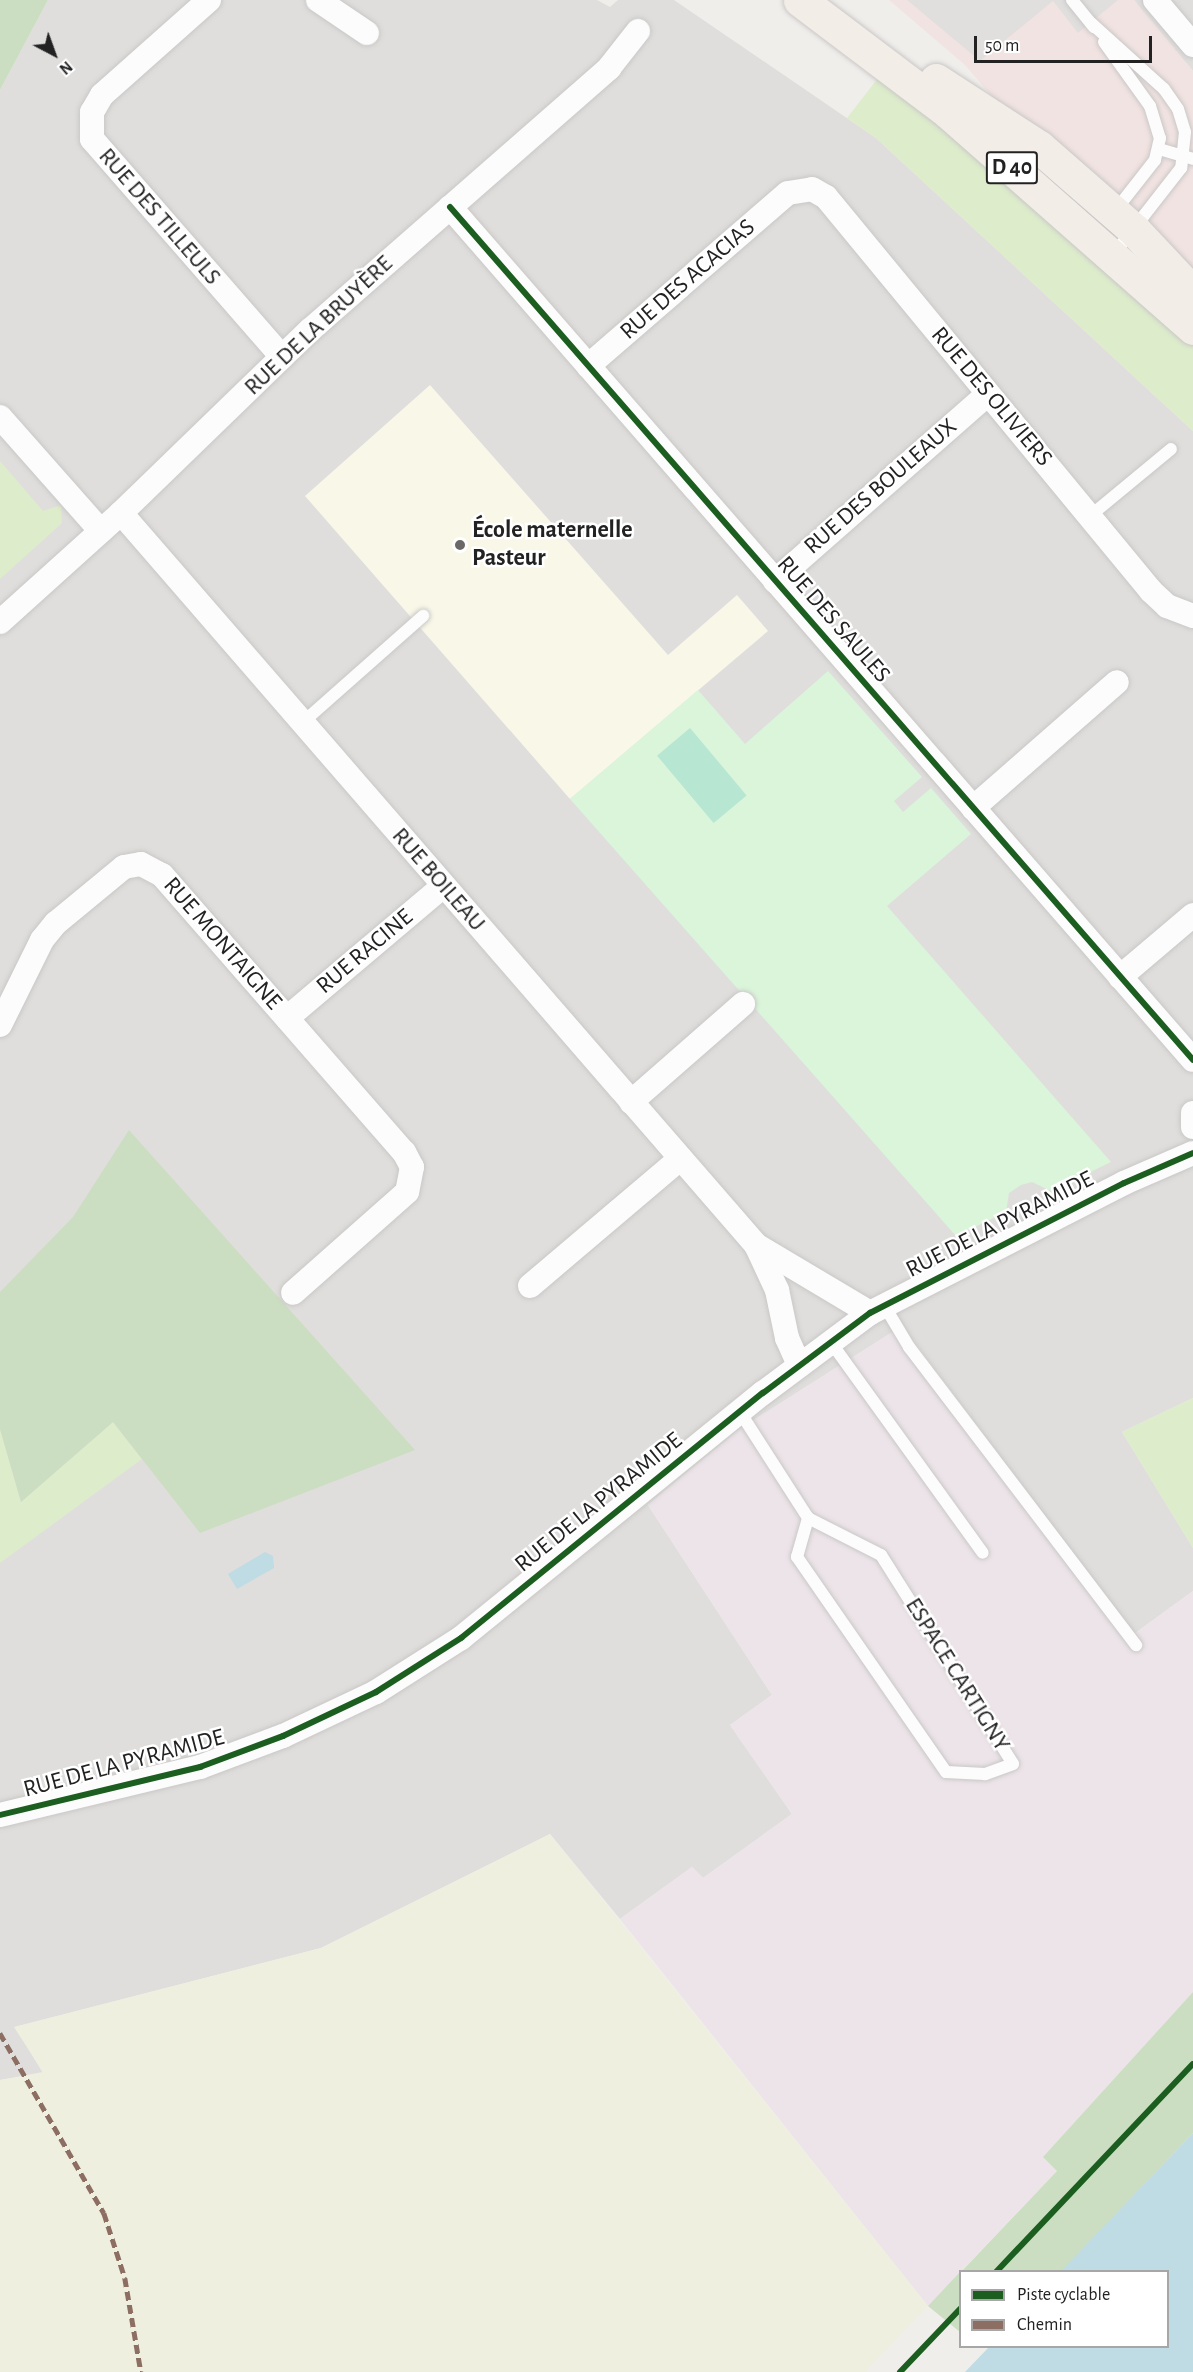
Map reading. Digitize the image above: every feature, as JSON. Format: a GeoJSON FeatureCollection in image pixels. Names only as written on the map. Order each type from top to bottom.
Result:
{"type":"FeatureCollection","features":[{"type":"Feature","properties":{"kind":"main road","name":"D 40"},"geometry":{"type":"LineString","coordinates":[[800,0],[1193,293]]}},
{"type":"Feature","properties":{"kind":"main road","name":"D 40"},"geometry":{"type":"LineString","coordinates":[[825,0],[923,72],[1024,136],[1110,230],[1193,328]]}},
{"type":"Feature","properties":{"kind":"street","name":"RUE DES TILLEULS"},"geometry":{"type":"LineString","coordinates":[[209,0],[102,95],[92,112],[92,139],[282,357]]}},
{"type":"Feature","properties":{"kind":"street"},"geometry":{"type":"LineString","coordinates":[[318,0],[367,33]]}},
{"type":"Feature","properties":{"kind":"street"},"geometry":{"type":"LineString","coordinates":[[1155,0],[1193,45]]}},
{"type":"Feature","properties":{"kind":"street","name":"RUE DE LA BRUYÈRE"},"geometry":{"type":"LineString","coordinates":[[0,622],[121,513],[282,357],[617,60],[638,31]]}},
{"type":"Feature","properties":{"kind":"street","name":"RUE DES OLIVIERS"},"geometry":{"type":"LineString","coordinates":[[788,193],[812,189],[826,197],[1158,599],[1193,616]]}},
{"type":"Feature","properties":{"kind":"street","name":"RUE DES ACACIAS"},"geometry":{"type":"LineString","coordinates":[[588,366],[788,193]]}},
{"type":"Feature","properties":{"kind":"street","name":"RUE DES SAULES"},"geometry":{"type":"LineString","coordinates":[[450,207],[1192,1061]]}},
{"type":"Feature","properties":{"kind":"street","name":"RUE DES BOULEAUX"},"geometry":{"type":"LineString","coordinates":[[774,581],[988,394]]}},
{"type":"Feature","properties":{"kind":"street"},"geometry":{"type":"LineString","coordinates":[[0,417],[101,531]]}},
{"type":"Feature","properties":{"kind":"street","name":"RUE BOILEAU"},"geometry":{"type":"LineString","coordinates":[[121,513],[442,886],[756,1245],[777,1290],[788,1338],[799,1365]]}},
{"type":"Feature","properties":{"kind":"street"},"geometry":{"type":"LineString","coordinates":[[973,808],[1117,682]]}},
{"type":"Feature","properties":{"kind":"street","name":"RUE MONTAIGNE"},"geometry":{"type":"LineString","coordinates":[[0,1025],[47,932],[114,873],[141,864],[156,870],[170,882],[404,1152],[412,1174],[401,1199],[293,1293]]}},
{"type":"Feature","properties":{"kind":"street","name":"RUE RACINE"},"geometry":{"type":"LineString","coordinates":[[287,1018],[442,886]]}},
{"type":"Feature","properties":{"kind":"street"},"geometry":{"type":"LineString","coordinates":[[1120,977],[1193,915]]}},
{"type":"Feature","properties":{"kind":"street"},"geometry":{"type":"LineString","coordinates":[[631,1102],[743,1004]]}},
{"type":"Feature","properties":{"kind":"street"},"geometry":{"type":"LineString","coordinates":[[1193,1113],[1193,1127]]}},
{"type":"Feature","properties":{"kind":"street","name":"RUE DE LA PYRAMIDE"},"geometry":{"type":"LineString","coordinates":[[0,1815],[200,1767],[283,1736],[376,1692],[461,1638],[799,1365],[877,1309],[1124,1184],[1193,1153]]}},
{"type":"Feature","properties":{"kind":"street"},"geometry":{"type":"LineString","coordinates":[[530,1286],[680,1159]]}},
{"type":"Feature","properties":{"kind":"street","name":"RUE BOILEAU"},"geometry":{"type":"LineString","coordinates":[[756,1245],[877,1309]]}},
{"type":"Feature","properties":{"kind":"lane"},"geometry":{"type":"LineString","coordinates":[[1072,0],[1154,112],[1159,149],[1148,171],[1110,230]]}},
{"type":"Feature","properties":{"kind":"lane"},"geometry":{"type":"LineString","coordinates":[[1091,23],[1172,100],[1183,121],[1189,157],[1167,189],[1110,230]]}},
{"type":"Feature","properties":{"kind":"lane"},"geometry":{"type":"LineString","coordinates":[[1159,149],[1189,157]]}},
{"type":"Feature","properties":{"kind":"lane"},"geometry":{"type":"LineString","coordinates":[[1090,516],[1171,449]]}},
{"type":"Feature","properties":{"kind":"lane"},"geometry":{"type":"LineString","coordinates":[[302,723],[423,616]]}},
{"type":"Feature","properties":{"kind":"lane"},"geometry":{"type":"LineString","coordinates":[[877,1309],[909,1347],[1136,1645]]}},
{"type":"Feature","properties":{"kind":"lane"},"geometry":{"type":"LineString","coordinates":[[830,1341],[983,1553]]}},
{"type":"Feature","properties":{"kind":"lane"},"geometry":{"type":"LineString","coordinates":[[740,1412],[808,1518]]}},
{"type":"Feature","properties":{"kind":"lane","name":"ESPACE CARTIGNY"},"geometry":{"type":"LineString","coordinates":[[808,1518],[881,1555],[1013,1764],[985,1774],[946,1772],[798,1557],[808,1518]]}},
{"type":"Feature","properties":{"kind":"shaded area"},"geometry":{"type":"Polygon","coordinates":[[[48,0],[597,0],[610,7],[618,0],[674,0],[876,138],[1193,431],[1193,1398],[1122,1432],[1193,1548],[1193,1591],[1134,1634],[902,1326],[741,1428],[648,1505],[772,1695],[730,1725],[792,1814],[703,1878],[692,1867],[620,1919],[550,1834],[321,1948],[15,2027],[43,2073],[0,2080],[0,90],[48,0]]]}},
{"type":"Feature","properties":{"kind":"shaded area"},"geometry":{"type":"Polygon","coordinates":[[[889,0],[1134,0],[1193,71],[1193,289],[1000,106],[965,65],[889,0]]]}},
{"type":"Feature","properties":{"kind":"shaded area"},"geometry":{"type":"Polygon","coordinates":[[[907,0],[1118,0],[1078,33],[1053,1],[980,61],[907,0]]]}},
{"type":"Feature","properties":{"kind":"shaded area"},"geometry":{"type":"Polygon","coordinates":[[[1134,0],[1193,0],[1193,71],[1142,11],[1134,0]]]}},
{"type":"Feature","properties":{"kind":"shaded area","name":"École maternelle Pasteur"},"geometry":{"type":"Polygon","coordinates":[[[430,385],[668,655],[737,595],[768,631],[570,799],[305,496],[430,385]]]}},
{"type":"Feature","properties":{"kind":"shaded area"},"geometry":{"type":"Polygon","coordinates":[[[902,1326],[1134,1634],[1193,1591],[1193,1992],[1044,2156],[1057,2171],[962,2270],[959,2270],[959,2274],[928,2306],[620,1919],[692,1867],[703,1878],[792,1814],[730,1725],[772,1695],[648,1505],[741,1428],[902,1326]]]}},
{"type":"Feature","properties":{"kind":"green space"},"geometry":{"type":"Polygon","coordinates":[[[0,0],[48,0],[0,90],[0,0]]]}},
{"type":"Feature","properties":{"kind":"green space"},"geometry":{"type":"Polygon","coordinates":[[[878,78],[1010,182],[1193,345],[1193,431],[876,138],[847,118],[878,78]]]}},
{"type":"Feature","properties":{"kind":"green space"},"geometry":{"type":"Polygon","coordinates":[[[0,461],[43,511],[61,505],[62,523],[0,579],[0,461]]]}},
{"type":"Feature","properties":{"kind":"green space"},"geometry":{"type":"Polygon","coordinates":[[[828,671],[922,777],[894,801],[903,812],[931,788],[971,834],[887,906],[1111,1162],[1051,1191],[1032,1182],[1021,1185],[1009,1193],[1006,1212],[956,1236],[570,799],[698,690],[745,744],[828,671]]]}},
{"type":"Feature","properties":{"kind":"green space"},"geometry":{"type":"Polygon","coordinates":[[[690,728],[747,795],[714,823],[657,756],[690,728]]]}},
{"type":"Feature","properties":{"kind":"green space"},"geometry":{"type":"Polygon","coordinates":[[[129,1130],[415,1450],[200,1533],[113,1422],[21,1502],[0,1429],[0,1292],[73,1217],[129,1130]]]}},
{"type":"Feature","properties":{"kind":"green space"},"geometry":{"type":"Polygon","coordinates":[[[1193,1398],[1193,1548],[1122,1432],[1193,1398]]]}},
{"type":"Feature","properties":{"kind":"green space"},"geometry":{"type":"Polygon","coordinates":[[[113,1422],[142,1459],[0,1563],[0,1429],[21,1502],[113,1422]]]}},
{"type":"Feature","properties":{"kind":"green space"},"geometry":{"type":"Polygon","coordinates":[[[550,1834],[928,2306],[865,2372],[0,2372],[0,2080],[43,2072],[14,2027],[321,1948],[550,1834]]]}},
{"type":"Feature","properties":{"kind":"green space"},"geometry":{"type":"Polygon","coordinates":[[[1193,1992],[1193,2133],[1063,2270],[963,2270],[1057,2171],[1043,2157],[1193,1992]]]}},
{"type":"Feature","properties":{"kind":"green space"},"geometry":{"type":"Polygon","coordinates":[[[959,2273],[959,2331],[928,2306],[959,2273]]]}},
{"type":"Feature","properties":{"kind":"water"},"geometry":{"type":"Polygon","coordinates":[[[265,1552],[273,1556],[274,1568],[237,1589],[228,1574],[265,1552]]]}},
{"type":"Feature","properties":{"kind":"water"},"geometry":{"type":"Polygon","coordinates":[[[1193,2133],[1193,2372],[965,2372],[988,2348],[1169,2348],[1169,2270],[1062,2270],[1193,2133]]]}},
{"type":"Feature","properties":{"kind":"marked path"},"geometry":{"type":"LineString","coordinates":[[0,2033],[104,2213],[125,2278],[141,2372]]}},
{"type":"Feature","properties":{"kind":"cycle path"},"geometry":{"type":"LineString","coordinates":[[450,207],[1193,1060]]}},
{"type":"Feature","properties":{"kind":"cycle path"},"geometry":{"type":"LineString","coordinates":[[0,1815],[200,1767],[283,1736],[376,1692],[461,1638],[763,1393],[870,1313],[1124,1183],[1193,1153]]}},
{"type":"Feature","properties":{"kind":"cycle path"},"geometry":{"type":"LineString","coordinates":[[998,2270],[1193,2064]]}},
{"type":"Feature","properties":{"kind":"cycle path"},"geometry":{"type":"LineString","coordinates":[[900,2372],[959,2310]]}},
{"type":"Feature","properties":{"kind":"place","name":"École maternelle Pasteur"},"geometry":{"type":"Point","coordinates":[460,545]}}]}
